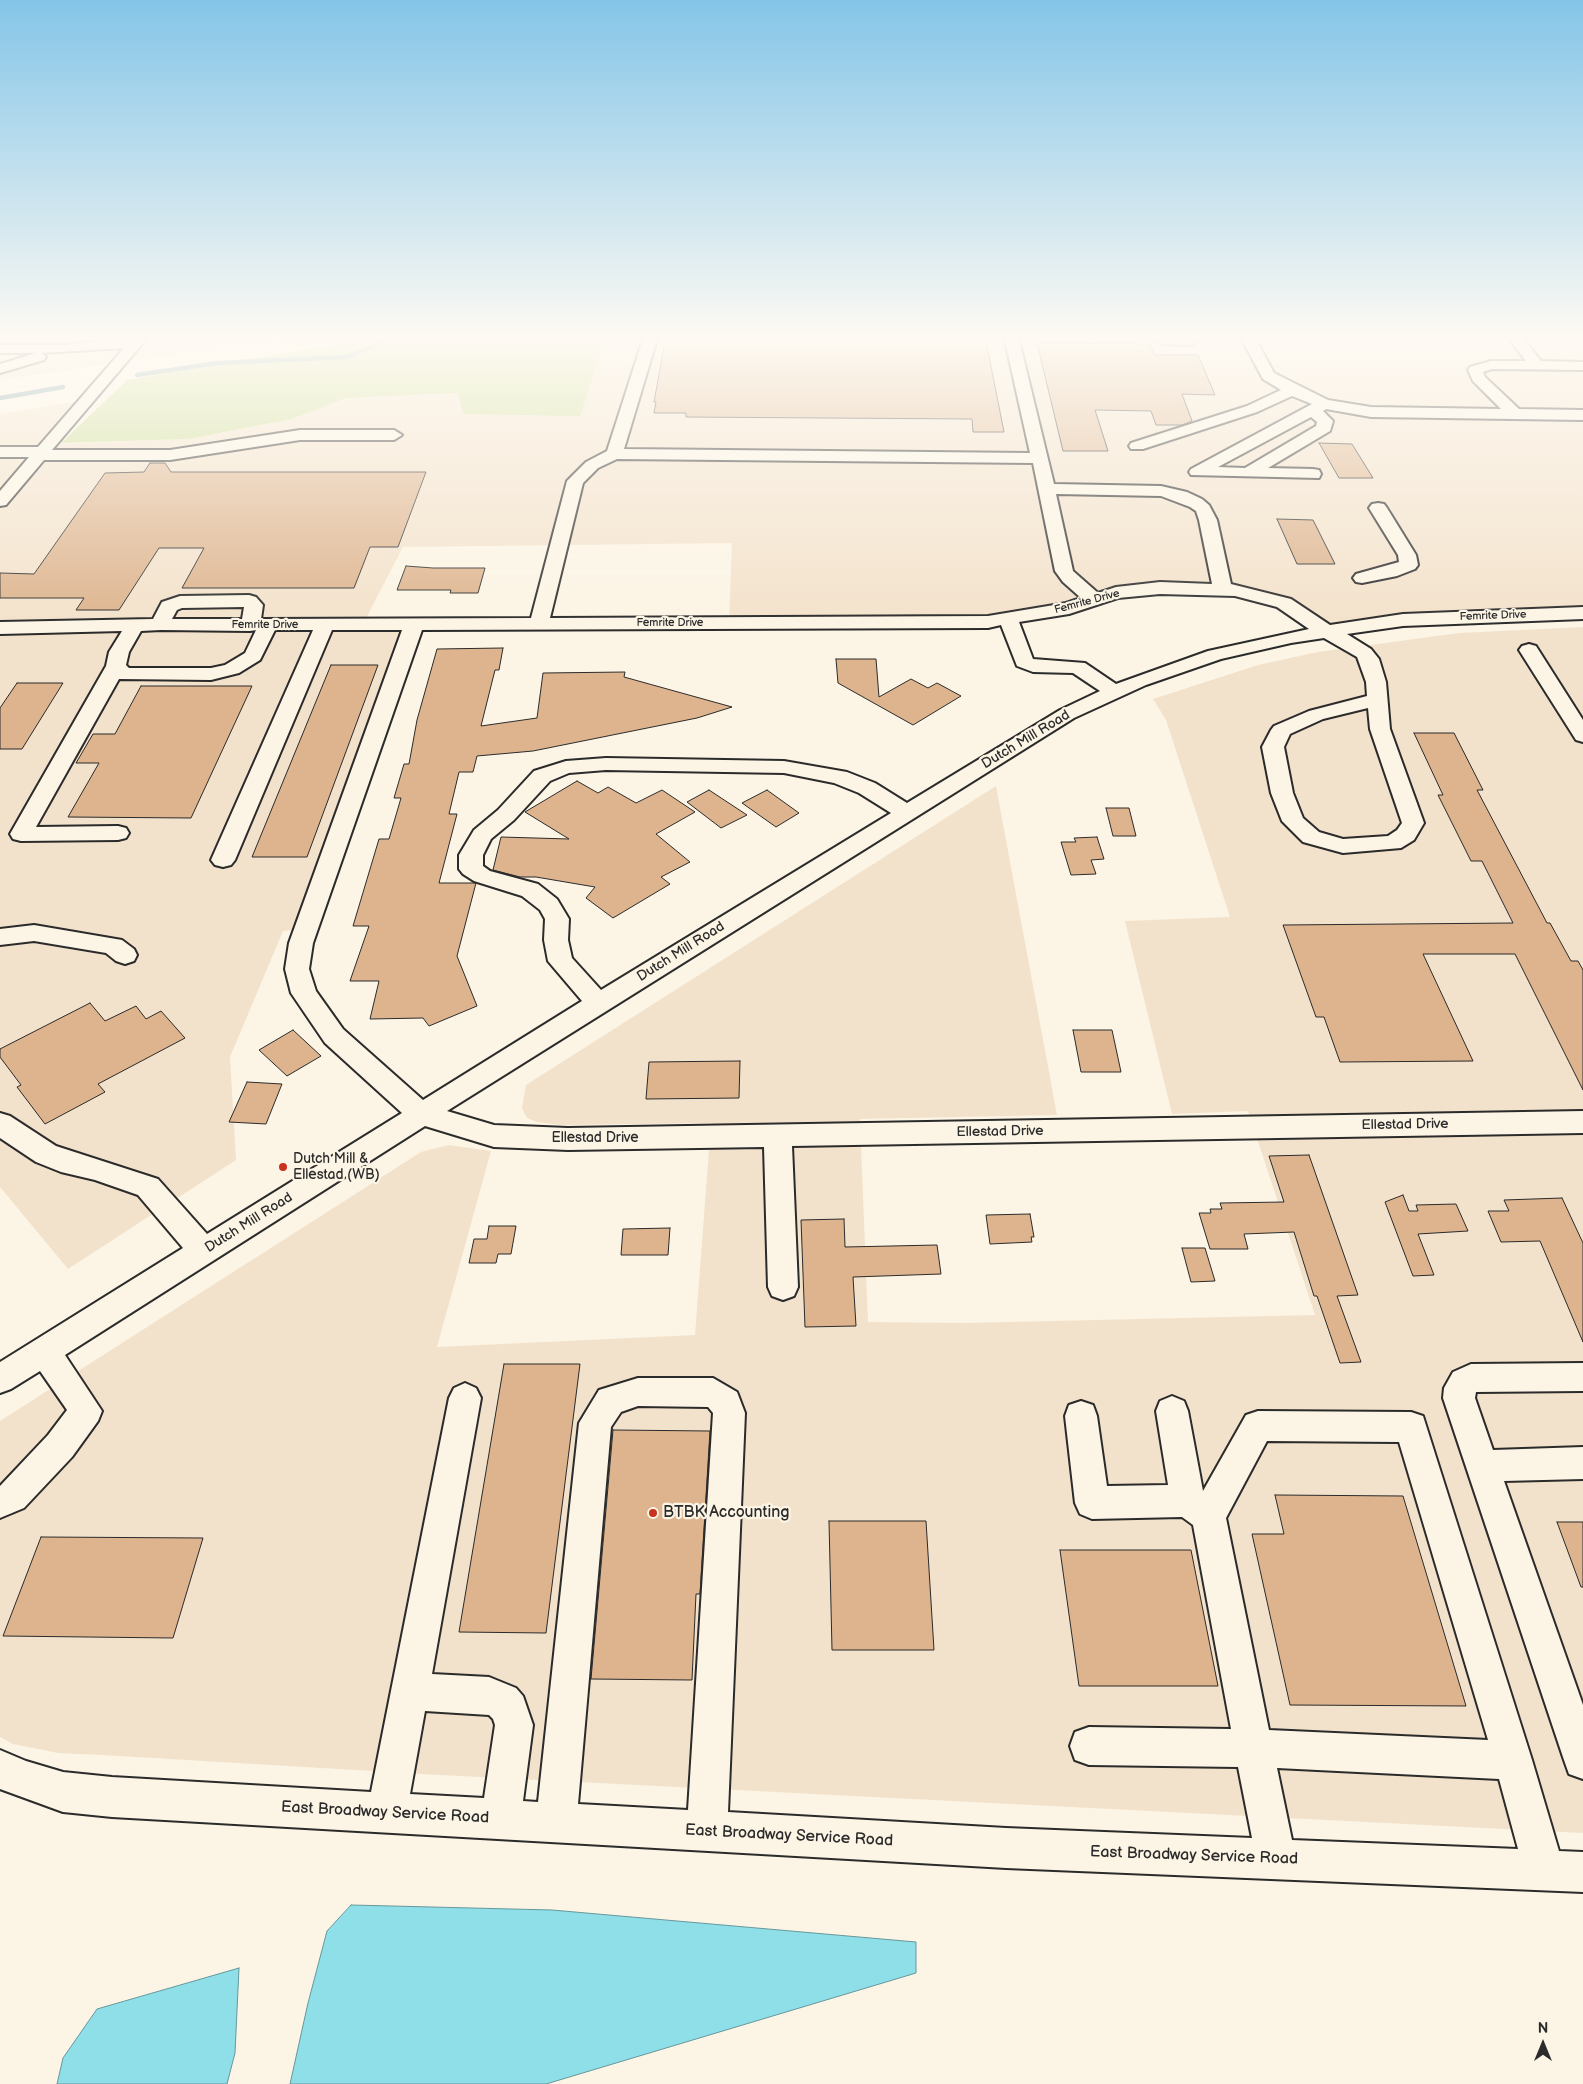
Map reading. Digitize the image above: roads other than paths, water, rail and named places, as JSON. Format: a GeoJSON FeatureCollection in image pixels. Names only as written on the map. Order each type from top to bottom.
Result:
{"type":"FeatureCollection","features":[{"type":"Feature","properties":{"kind":"street"},"geometry":{"type":"LineString","coordinates":[[0,501],[58,433]]}},
{"type":"Feature","properties":{"kind":"street"},"geometry":{"type":"LineString","coordinates":[[614,454],[621,433]]}},
{"type":"Feature","properties":{"kind":"street"},"geometry":{"type":"LineString","coordinates":[[1034,433],[1064,571],[1073,582],[1095,600]]}},
{"type":"Feature","properties":{"kind":"street"},"geometry":{"type":"LineString","coordinates":[[1137,446],[1177,433]]}},
{"type":"Feature","properties":{"kind":"street"},"geometry":{"type":"LineString","coordinates":[[1269,433],[1197,472],[1313,474]]}},
{"type":"Feature","properties":{"kind":"street"},"geometry":{"type":"LineString","coordinates":[[1248,473],[1315,433]]}},
{"type":"Feature","properties":{"kind":"street"},"geometry":{"type":"LineString","coordinates":[[0,452],[170,455],[300,435],[394,435]]}},
{"type":"Feature","properties":{"kind":"street"},"geometry":{"type":"LineString","coordinates":[[540,624],[575,481],[592,465],[614,454],[1040,458]]}},
{"type":"Feature","properties":{"kind":"street"},"geometry":{"type":"LineString","coordinates":[[1047,489],[1133,489],[1161,491],[1181,496],[1196,503],[1203,508],[1208,520],[1223,590]]}},
{"type":"Feature","properties":{"kind":"street"},"geometry":{"type":"LineString","coordinates":[[1362,578],[1409,566],[1407,555],[1378,508]]}},
{"type":"Feature","properties":{"kind":"street","name":"Femrite Drive"},"geometry":{"type":"LineString","coordinates":[[0,628],[135,625],[934,623],[1008,619],[1068,608],[1116,593],[1160,588],[1235,590],[1284,603],[1325,632]]}},
{"type":"Feature","properties":{"kind":"street","name":"Femrite Drive"},"geometry":{"type":"LineString","coordinates":[[1403,620],[1583,614]]}},
{"type":"Feature","properties":{"kind":"street"},"geometry":{"type":"LineString","coordinates":[[1008,619],[1024,662],[1033,666],[1078,667],[1115,692]]}},
{"type":"Feature","properties":{"kind":"street","name":"Dutch Mill Road"},"geometry":{"type":"LineString","coordinates":[[0,1379],[598,1003],[1067,714],[1139,681],[1215,655],[1325,632],[1403,620]]}},
{"type":"Feature","properties":{"kind":"street"},"geometry":{"type":"LineString","coordinates":[[414,624],[301,943],[297,969],[304,993],[334,1036],[421,1114]]}},
{"type":"Feature","properties":{"kind":"street"},"geometry":{"type":"LineString","coordinates":[[118,833],[21,834],[116,666],[119,652],[135,625]]}},
{"type":"Feature","properties":{"kind":"street"},"geometry":{"type":"LineString","coordinates":[[116,666],[124,674],[211,674],[225,671],[253,656],[259,625]]}},
{"type":"Feature","properties":{"kind":"street"},"geometry":{"type":"LineString","coordinates":[[223,860],[325,625]]}},
{"type":"Feature","properties":{"kind":"street"},"geometry":{"type":"LineString","coordinates":[[1325,632],[1348,642],[1364,652],[1376,682],[1378,699],[1380,729],[1394,774],[1413,823],[1406,835],[1393,842],[1343,846],[1311,837],[1293,821],[1282,793],[1273,747],[1281,730],[1316,715],[1378,699]]}},
{"type":"Feature","properties":{"kind":"street"},"geometry":{"type":"LineString","coordinates":[[1529,650],[1583,736]]}},
{"type":"Feature","properties":{"kind":"street"},"geometry":{"type":"LineString","coordinates":[[598,1003],[560,961],[556,940],[557,919],[548,905],[530,890],[482,876],[471,869],[471,855],[482,835],[506,815],[542,776],[566,767],[606,764],[784,767],[839,778],[867,788],[907,813]]}},
{"type":"Feature","properties":{"kind":"street"},"geometry":{"type":"LineString","coordinates":[[0,937],[34,933],[113,946],[125,955]]}},
{"type":"Feature","properties":{"kind":"street","name":"Ellestad Drive"},"geometry":{"type":"LineString","coordinates":[[421,1114],[494,1136],[568,1139],[1583,1122]]}},
{"type":"Feature","properties":{"kind":"street"},"geometry":{"type":"LineString","coordinates":[[0,1124],[46,1154],[71,1164],[97,1168],[148,1187],[204,1251]]}},
{"type":"Feature","properties":{"kind":"street"},"geometry":{"type":"LineString","coordinates":[[778,1135],[782,1287]]}},
{"type":"Feature","properties":{"kind":"street"},"geometry":{"type":"LineString","coordinates":[[0,1502],[12,1498],[60,1446],[86,1411],[45,1351]]}},
{"type":"Feature","properties":{"kind":"street"},"geometry":{"type":"LineString","coordinates":[[1583,1377],[1471,1378],[1464,1382],[1460,1388],[1459,1398],[1583,1760]]}},
{"type":"Feature","properties":{"kind":"street"},"geometry":{"type":"LineString","coordinates":[[556,1823],[595,1423],[610,1400],[638,1392],[713,1394],[726,1402],[729,1413],[707,1831]]}},
{"type":"Feature","properties":{"kind":"street"},"geometry":{"type":"LineString","coordinates":[[387,1813],[465,1398]]}},
{"type":"Feature","properties":{"kind":"street"},"geometry":{"type":"LineString","coordinates":[[1172,1411],[1198,1508],[1253,1748],[1276,1860]]}},
{"type":"Feature","properties":{"kind":"street"},"geometry":{"type":"LineString","coordinates":[[1080,1416],[1092,1504],[1198,1508]]}},
{"type":"Feature","properties":{"kind":"street"},"geometry":{"type":"LineString","coordinates":[[1198,1508],[1258,1426],[1411,1427],[1513,1760],[1544,1870]]}},
{"type":"Feature","properties":{"kind":"street"},"geometry":{"type":"LineString","coordinates":[[1482,1466],[1583,1463]]}},
{"type":"Feature","properties":{"kind":"street"},"geometry":{"type":"LineString","coordinates":[[410,1692],[489,1696],[503,1701],[510,1709],[514,1725],[501,1819]]}},
{"type":"Feature","properties":{"kind":"street"},"geometry":{"type":"LineString","coordinates":[[1089,1746],[1253,1748],[1513,1760]]}},
{"type":"Feature","properties":{"kind":"street","name":"East Broadway Service Road"},"geometry":{"type":"LineString","coordinates":[[0,1769],[21,1779],[63,1792],[83,1794],[1015,1849],[1583,1872]]}},
{"type":"Feature","properties":{"kind":"water"},"geometry":{"type":"Polygon","coordinates":[[[351,1905],[552,1910],[916,1942],[916,1973],[546,2084],[290,2084],[308,2003],[327,1931],[351,1905]]]}},
{"type":"Feature","properties":{"kind":"water"},"geometry":{"type":"Polygon","coordinates":[[[239,1968],[235,2053],[227,2084],[57,2084],[63,2058],[97,2009],[239,1968]]]}},
{"type":"Feature","properties":{"kind":"place","name":"Dutch Mill & Ellestad (WB)"},"geometry":{"type":"Point","coordinates":[283,1167]}},
{"type":"Feature","properties":{"kind":"place","name":"BTBK Accounting"},"geometry":{"type":"Point","coordinates":[653,1513]}}]}
